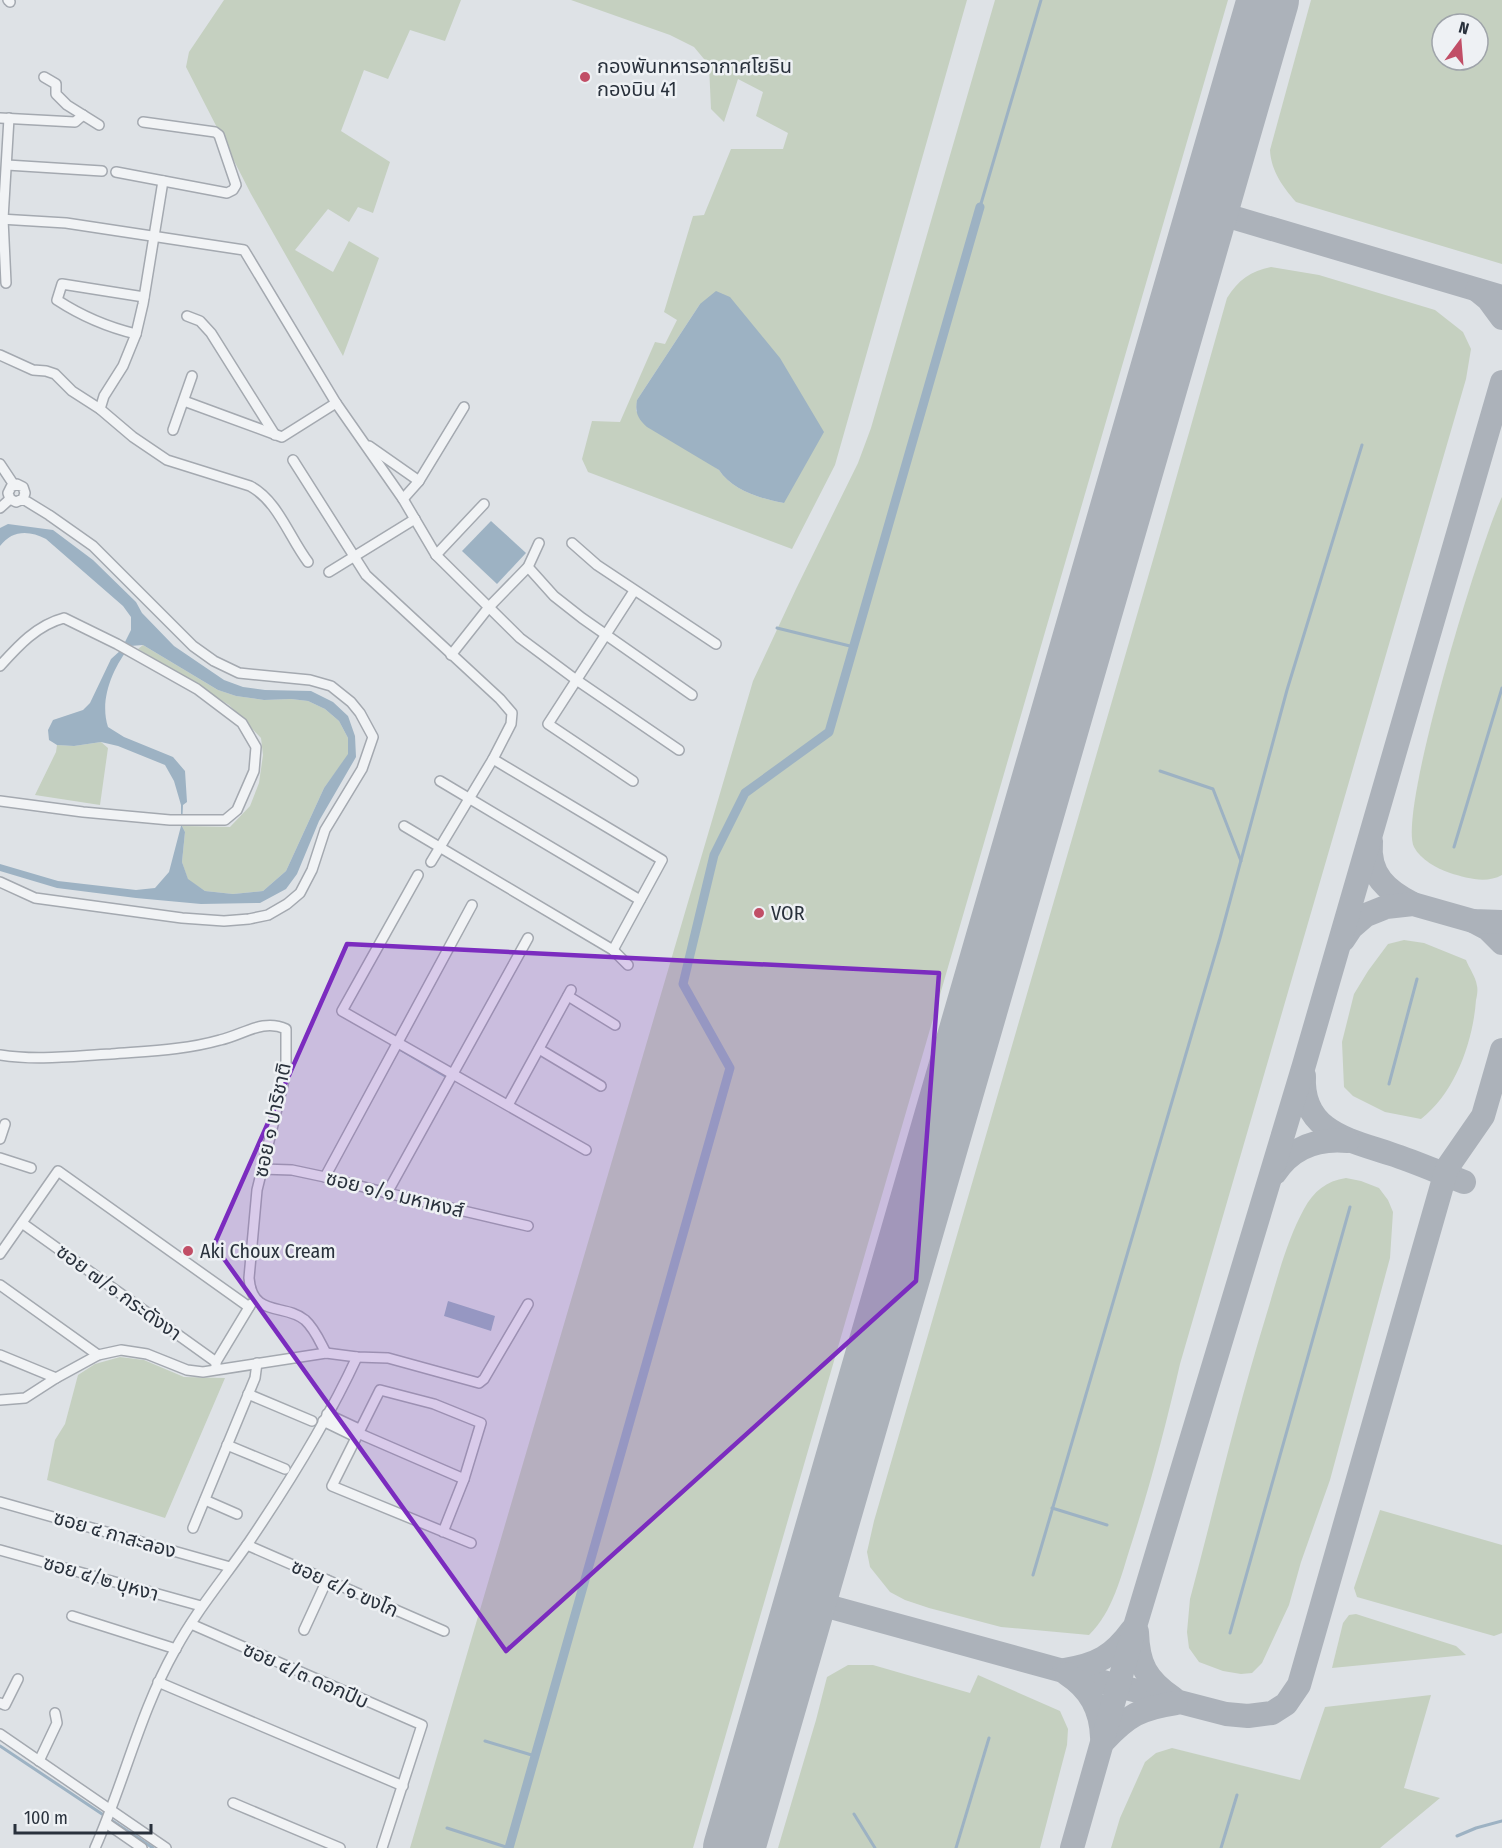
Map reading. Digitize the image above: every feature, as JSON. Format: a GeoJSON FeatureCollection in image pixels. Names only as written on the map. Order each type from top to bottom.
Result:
{"type":"FeatureCollection","features":[{"type":"Feature","properties":{"kind":"street"},"geometry":{"type":"LineString","coordinates":[[44,77],[56,84],[56,94],[67,105],[99,125]]}},
{"type":"Feature","properties":{"kind":"street"},"geometry":{"type":"LineString","coordinates":[[6,283],[2,219],[7,165],[4,118],[75,122],[83,115]]}},
{"type":"Feature","properties":{"kind":"street"},"geometry":{"type":"LineString","coordinates":[[116,172],[227,193],[236,185],[219,135],[214,132],[143,122]]}},
{"type":"Feature","properties":{"kind":"street"},"geometry":{"type":"LineString","coordinates":[[7,165],[102,171]]}},
{"type":"Feature","properties":{"kind":"street"},"geometry":{"type":"LineString","coordinates":[[100,409],[104,396],[123,366],[136,334],[163,181]]}},
{"type":"Feature","properties":{"kind":"street"},"geometry":{"type":"LineString","coordinates":[[2,219],[66,223],[244,250],[336,403],[403,499],[436,555],[520,638],[575,679],[679,750]]}},
{"type":"Feature","properties":{"kind":"street"},"geometry":{"type":"LineString","coordinates":[[136,334],[107,326],[81,315],[57,300],[62,284],[144,297]]}},
{"type":"Feature","properties":{"kind":"street"},"geometry":{"type":"LineString","coordinates":[[187,316],[200,321],[212,333],[275,435]]}},
{"type":"Feature","properties":{"kind":"street"},"geometry":{"type":"LineString","coordinates":[[0,355],[33,370],[55,374],[72,392],[100,409],[133,437],[167,460],[250,486],[261,492],[274,506],[295,546],[308,562]]}},
{"type":"Feature","properties":{"kind":"street"},"geometry":{"type":"LineString","coordinates":[[173,430],[192,376]]}},
{"type":"Feature","properties":{"kind":"street"},"geometry":{"type":"LineString","coordinates":[[184,401],[282,437],[336,403]]}},
{"type":"Feature","properties":{"kind":"street"},"geometry":{"type":"LineString","coordinates":[[403,499],[419,481],[464,407]]}},
{"type":"Feature","properties":{"kind":"street"},"geometry":{"type":"LineString","coordinates":[[363,442],[419,481]]}},
{"type":"Feature","properties":{"kind":"street"},"geometry":{"type":"LineString","coordinates":[[293,460],[366,575],[501,699],[512,713],[511,723],[493,759],[431,862]]}},
{"type":"Feature","properties":{"kind":"street"},"geometry":{"type":"LineString","coordinates":[[0,464],[14,485],[23,487],[25,493],[22,499],[16,502],[10,499]]}},
{"type":"Feature","properties":{"kind":"street"},"geometry":{"type":"LineString","coordinates":[[10,499],[9,489],[14,485]]}},
{"type":"Feature","properties":{"kind":"street"},"geometry":{"type":"LineString","coordinates":[[0,508],[10,499]]}},
{"type":"Feature","properties":{"kind":"street"},"geometry":{"type":"LineString","coordinates":[[0,882],[35,898],[182,918],[224,921],[268,915],[300,893],[312,870],[325,830],[362,770],[373,737],[351,702],[331,686],[310,680],[239,674],[214,662],[193,646],[93,546],[22,499]]}},
{"type":"Feature","properties":{"kind":"street"},"geometry":{"type":"LineString","coordinates":[[436,555],[484,504]]}},
{"type":"Feature","properties":{"kind":"street"},"geometry":{"type":"LineString","coordinates":[[329,572],[415,519]]}},
{"type":"Feature","properties":{"kind":"street"},"geometry":{"type":"LineString","coordinates":[[451,655],[489,607],[528,567],[539,543]]}},
{"type":"Feature","properties":{"kind":"street"},"geometry":{"type":"LineString","coordinates":[[572,543],[597,565],[634,591],[716,644]]}},
{"type":"Feature","properties":{"kind":"street"},"geometry":{"type":"LineString","coordinates":[[528,567],[554,596],[692,695]]}},
{"type":"Feature","properties":{"kind":"street"},"geometry":{"type":"LineString","coordinates":[[633,781],[548,724],[634,591]]}},
{"type":"Feature","properties":{"kind":"street"},"geometry":{"type":"LineString","coordinates":[[0,666],[19,646],[48,622],[64,618],[117,644],[197,689],[242,723],[256,747],[254,771],[237,810],[225,820],[170,820],[0,801]]}},
{"type":"Feature","properties":{"kind":"street"},"geometry":{"type":"LineString","coordinates":[[493,759],[662,860],[613,950]]}},
{"type":"Feature","properties":{"kind":"street"},"geometry":{"type":"LineString","coordinates":[[440,781],[640,900]]}},
{"type":"Feature","properties":{"kind":"street"},"geometry":{"type":"LineString","coordinates":[[404,826],[613,950],[628,965]]}},
{"type":"Feature","properties":{"kind":"street"},"geometry":{"type":"LineString","coordinates":[[418,875],[342,1011],[586,1150]]}},
{"type":"Feature","properties":{"kind":"street"},"geometry":{"type":"LineString","coordinates":[[325,1177],[472,905]]}},
{"type":"Feature","properties":{"kind":"street"},"geometry":{"type":"LineString","coordinates":[[387,1193],[528,938]]}},
{"type":"Feature","properties":{"kind":"street"},"geometry":{"type":"LineString","coordinates":[[508,1106],[569,993],[615,1025]]}},
{"type":"Feature","properties":{"kind":"street","name":"ซอย ๑ ปาริชาติ"},"geometry":{"type":"LineString","coordinates":[[0,1055],[54,1058],[196,1047],[227,1039],[254,1027],[275,1024],[286,1029],[286,1072],[257,1190],[249,1278],[254,1298]]}},
{"type":"Feature","properties":{"kind":"street"},"geometry":{"type":"LineString","coordinates":[[539,1049],[601,1086]]}},
{"type":"Feature","properties":{"kind":"street"},"geometry":{"type":"LineString","coordinates":[[0,1139],[5,1124]]}},
{"type":"Feature","properties":{"kind":"street"},"geometry":{"type":"LineString","coordinates":[[0,1158],[31,1168]]}},
{"type":"Feature","properties":{"kind":"street","name":"ซอย ๑/๑ มหาหงส์"},"geometry":{"type":"LineString","coordinates":[[262,1169],[292,1170],[325,1177],[528,1226]]}},
{"type":"Feature","properties":{"kind":"street"},"geometry":{"type":"LineString","coordinates":[[0,1254],[58,1171],[249,1308]]}},
{"type":"Feature","properties":{"kind":"street","name":"ซอย ๗/๑ กระดังงา"},"geometry":{"type":"LineString","coordinates":[[22,1223],[216,1366]]}},
{"type":"Feature","properties":{"kind":"street"},"geometry":{"type":"LineString","coordinates":[[0,1285],[98,1355]]}},
{"type":"Feature","properties":{"kind":"street"},"geometry":{"type":"LineString","coordinates":[[216,1366],[254,1298],[270,1307],[304,1318],[314,1330],[326,1353]]}},
{"type":"Feature","properties":{"kind":"street"},"geometry":{"type":"LineString","coordinates":[[0,1400],[25,1398],[98,1355],[121,1350],[147,1354],[187,1370],[326,1353],[388,1359],[478,1383],[484,1379],[528,1304]]}},
{"type":"Feature","properties":{"kind":"street"},"geometry":{"type":"LineString","coordinates":[[0,1355],[56,1378]]}},
{"type":"Feature","properties":{"kind":"street"},"geometry":{"type":"LineString","coordinates":[[95,1848],[112,1811],[158,1682],[201,1606],[247,1545],[290,1481],[357,1357]]}},
{"type":"Feature","properties":{"kind":"street"},"geometry":{"type":"LineString","coordinates":[[193,1528],[255,1378],[257,1363]]}},
{"type":"Feature","properties":{"kind":"street"},"geometry":{"type":"LineString","coordinates":[[443,1532],[464,1479],[481,1424],[434,1404],[380,1390],[332,1486],[443,1532],[471,1543]]}},
{"type":"Feature","properties":{"kind":"street"},"geometry":{"type":"LineString","coordinates":[[248,1394],[312,1421]]}},
{"type":"Feature","properties":{"kind":"street"},"geometry":{"type":"LineString","coordinates":[[325,1417],[464,1479]]}},
{"type":"Feature","properties":{"kind":"street"},"geometry":{"type":"LineString","coordinates":[[227,1445],[285,1469]]}},
{"type":"Feature","properties":{"kind":"street"},"geometry":{"type":"LineString","coordinates":[[205,1500],[237,1514]]}},
{"type":"Feature","properties":{"kind":"street","name":"ซอย ๔ กาสะลอง"},"geometry":{"type":"LineString","coordinates":[[0,1502],[230,1567]]}},
{"type":"Feature","properties":{"kind":"street","name":"ซอย ๔/๑ ฃงโก"},"geometry":{"type":"LineString","coordinates":[[247,1545],[444,1631]]}},
{"type":"Feature","properties":{"kind":"street","name":"ซอย ๔/๒ บุหงา"},"geometry":{"type":"LineString","coordinates":[[0,1550],[201,1606]]}},
{"type":"Feature","properties":{"kind":"street"},"geometry":{"type":"LineString","coordinates":[[304,1630],[327,1580]]}},
{"type":"Feature","properties":{"kind":"street"},"geometry":{"type":"LineString","coordinates":[[72,1616],[176,1649]]}},
{"type":"Feature","properties":{"kind":"street","name":"ซอย ๔/๓ ดอกปีบ"},"geometry":{"type":"LineString","coordinates":[[191,1624],[422,1725],[403,1786]]}},
{"type":"Feature","properties":{"kind":"street"},"geometry":{"type":"LineString","coordinates":[[0,1703],[5,1705],[18,1678]]}},
{"type":"Feature","properties":{"kind":"street"},"geometry":{"type":"LineString","coordinates":[[158,1682],[403,1786],[382,1848]]}},
{"type":"Feature","properties":{"kind":"street"},"geometry":{"type":"LineString","coordinates":[[39,1761],[57,1723],[55,1713]]}},
{"type":"Feature","properties":{"kind":"street"},"geometry":{"type":"LineString","coordinates":[[0,1734],[166,1848]]}},
{"type":"Feature","properties":{"kind":"street"},"geometry":{"type":"LineString","coordinates":[[233,1803],[340,1848]]}},
{"type":"Feature","properties":{"kind":"street"},"geometry":{"type":"LineString","coordinates":[[106,1823],[142,1848]]}},
{"type":"Feature","properties":{"kind":"highlighted area"},"geometry":{"type":"Polygon","coordinates":[[[347,944],[939,973],[916,1281],[506,1651],[214,1245],[347,944]]]}},
{"type":"Feature","properties":{"kind":"green space"},"geometry":{"type":"Polygon","coordinates":[[[224,0],[461,0],[445,41],[410,30],[388,79],[364,70],[341,131],[390,162],[373,213],[358,207],[349,222],[328,209],[295,250],[333,272],[349,241],[379,258],[343,356],[251,194],[186,67],[189,52],[224,0]]]}},
{"type":"Feature","properties":{"kind":"green space"},"geometry":{"type":"Polygon","coordinates":[[[571,0],[967,0],[835,465],[792,549],[588,472],[582,459],[592,421],[620,422],[655,342],[665,344],[677,320],[664,312],[693,216],[704,215],[731,149],[783,149],[788,133],[756,116],[763,92],[738,79],[724,122],[711,109],[709,65],[694,47],[670,35],[571,0]],[[700,304],[637,400],[636,411],[719,470],[739,488],[766,499],[784,503],[700,304]]]}},
{"type":"Feature","properties":{"kind":"green space"},"geometry":{"type":"Polygon","coordinates":[[[995,0],[1228,0],[693,1848],[410,1848],[753,681],[858,463],[871,428],[995,0]]]}},
{"type":"Feature","properties":{"kind":"green space"},"geometry":{"type":"Polygon","coordinates":[[[1311,0],[1502,0],[1502,264],[1296,202],[1275,172],[1270,150],[1311,0]]]}},
{"type":"Feature","properties":{"kind":"green space"},"geometry":{"type":"Polygon","coordinates":[[[1271,267],[1319,275],[1435,310],[1463,332],[1471,349],[1466,379],[1180,1364],[1145,1500],[1124,1569],[1110,1605],[1089,1635],[1001,1627],[929,1608],[890,1592],[870,1567],[867,1552],[874,1521],[1227,298],[1246,277],[1271,267]]]}},
{"type":"Feature","properties":{"kind":"green space"},"geometry":{"type":"Polygon","coordinates":[[[1502,497],[1502,875],[1496,878],[1476,879],[1445,871],[1425,860],[1414,847],[1412,824],[1418,784],[1444,675],[1477,565],[1502,497]]]}},
{"type":"Feature","properties":{"kind":"green space"},"geometry":{"type":"Polygon","coordinates":[[[143,645],[218,690],[236,696],[264,700],[308,701],[325,709],[339,721],[348,738],[349,754],[324,788],[286,871],[263,891],[233,894],[205,891],[188,880],[182,862],[185,832],[182,826],[230,827],[250,806],[259,783],[263,755],[261,738],[229,705],[138,649],[143,645]]]}},
{"type":"Feature","properties":{"kind":"green space"},"geometry":{"type":"Polygon","coordinates":[[[101,742],[108,748],[100,805],[35,795],[56,752],[57,745],[74,746],[101,742]]]}},
{"type":"Feature","properties":{"kind":"green space"},"geometry":{"type":"Polygon","coordinates":[[[1404,940],[1424,943],[1466,960],[1477,988],[1471,1033],[1460,1066],[1444,1095],[1421,1119],[1385,1112],[1353,1096],[1344,1087],[1342,1042],[1354,994],[1388,944],[1404,940]]]}},
{"type":"Feature","properties":{"kind":"green space"},"geometry":{"type":"Polygon","coordinates":[[[1346,1178],[1379,1188],[1388,1200],[1393,1212],[1390,1258],[1330,1480],[1301,1562],[1289,1605],[1262,1663],[1252,1673],[1223,1671],[1199,1662],[1189,1648],[1187,1632],[1190,1599],[1245,1387],[1287,1248],[1304,1209],[1312,1197],[1327,1184],[1346,1178]]]}},
{"type":"Feature","properties":{"kind":"green space"},"geometry":{"type":"Polygon","coordinates":[[[120,1357],[144,1360],[184,1377],[225,1378],[165,1518],[47,1480],[55,1440],[65,1424],[78,1375],[95,1364],[120,1357]]]}},
{"type":"Feature","properties":{"kind":"green space"},"geometry":{"type":"Polygon","coordinates":[[[1380,1510],[1502,1545],[1502,1633],[1494,1636],[1357,1597],[1354,1588],[1380,1510]]]}},
{"type":"Feature","properties":{"kind":"green space"},"geometry":{"type":"Polygon","coordinates":[[[1356,1614],[1456,1646],[1466,1655],[1332,1668],[1343,1623],[1349,1615],[1356,1614]]]}},
{"type":"Feature","properties":{"kind":"green space"},"geometry":{"type":"Polygon","coordinates":[[[848,1665],[873,1665],[970,1693],[978,1675],[1060,1711],[1068,1729],[1067,1745],[1040,1848],[778,1848],[827,1677],[848,1665]]]}},
{"type":"Feature","properties":{"kind":"green space"},"geometry":{"type":"Polygon","coordinates":[[[1431,1695],[1404,1788],[1440,1798],[1380,1848],[1111,1848],[1120,1818],[1145,1762],[1156,1753],[1172,1748],[1300,1780],[1325,1707],[1431,1695]]]}},
{"type":"Feature","properties":{"kind":"water"},"geometry":{"type":"Polygon","coordinates":[[[716,291],[730,297],[780,358],[824,432],[784,503],[757,496],[739,488],[719,470],[647,427],[637,415],[637,400],[700,304],[716,291]]]}},
{"type":"Feature","properties":{"kind":"water"},"geometry":{"type":"Polygon","coordinates":[[[491,521],[526,553],[497,584],[462,551],[491,521]]]}},
{"type":"Feature","properties":{"kind":"water"},"geometry":{"type":"Polygon","coordinates":[[[8,524],[53,530],[93,560],[136,602],[142,613],[174,646],[224,680],[243,687],[265,690],[311,691],[333,702],[348,716],[355,736],[356,757],[319,821],[297,874],[286,889],[260,903],[201,904],[57,888],[0,871],[0,864],[58,881],[136,890],[155,888],[169,872],[181,826],[181,805],[174,781],[165,765],[118,746],[101,742],[74,746],[57,745],[49,740],[48,730],[53,720],[83,710],[90,703],[111,659],[121,650],[131,630],[131,617],[123,606],[46,539],[33,534],[21,533],[10,537],[0,546],[0,528],[8,524]],[[143,645],[130,646],[109,684],[105,706],[108,727],[124,737],[173,757],[185,771],[187,802],[183,805],[182,826],[185,832],[182,862],[188,879],[205,891],[233,894],[263,891],[286,871],[324,788],[348,754],[348,738],[339,721],[325,709],[308,701],[264,700],[236,696],[218,690],[143,645]]]}},
{"type":"Feature","properties":{"kind":"water"},"geometry":{"type":"Polygon","coordinates":[[[448,1301],[495,1316],[491,1331],[444,1316],[448,1301]]]}},
{"type":"Feature","properties":{"kind":"waterway"},"geometry":{"type":"LineString","coordinates":[[980,207],[1041,0]]}},
{"type":"Feature","properties":{"kind":"waterway"},"geometry":{"type":"LineString","coordinates":[[509,1848],[730,1068],[683,984],[714,855],[745,793],[829,732],[980,207]]}},
{"type":"Feature","properties":{"kind":"waterway"},"geometry":{"type":"LineString","coordinates":[[1033,1575],[1220,938],[1287,690],[1362,445]]}},
{"type":"Feature","properties":{"kind":"waterway"},"geometry":{"type":"LineString","coordinates":[[777,628],[854,647]]}},
{"type":"Feature","properties":{"kind":"waterway"},"geometry":{"type":"LineString","coordinates":[[1454,847],[1502,688]]}},
{"type":"Feature","properties":{"kind":"waterway"},"geometry":{"type":"LineString","coordinates":[[1160,771],[1213,789],[1241,861]]}},
{"type":"Feature","properties":{"kind":"waterway"},"geometry":{"type":"LineString","coordinates":[[1389,1084],[1417,979]]}},
{"type":"Feature","properties":{"kind":"waterway"},"geometry":{"type":"LineString","coordinates":[[401,1050],[447,1077]]}},
{"type":"Feature","properties":{"kind":"waterway"},"geometry":{"type":"LineString","coordinates":[[1230,1633],[1350,1207]]}},
{"type":"Feature","properties":{"kind":"waterway"},"geometry":{"type":"LineString","coordinates":[[1052,1508],[1107,1525]]}},
{"type":"Feature","properties":{"kind":"waterway"},"geometry":{"type":"LineString","coordinates":[[956,1848],[989,1738]]}},
{"type":"Feature","properties":{"kind":"waterway"},"geometry":{"type":"LineString","coordinates":[[485,1741],[535,1756]]}},
{"type":"Feature","properties":{"kind":"waterway"},"geometry":{"type":"LineString","coordinates":[[0,1746],[153,1848]]}},
{"type":"Feature","properties":{"kind":"waterway"},"geometry":{"type":"LineString","coordinates":[[1221,1848],[1237,1795]]}},
{"type":"Feature","properties":{"kind":"waterway"},"geometry":{"type":"LineString","coordinates":[[854,1814],[875,1848]]}},
{"type":"Feature","properties":{"kind":"waterway"},"geometry":{"type":"LineString","coordinates":[[1457,1836],[1502,1821]]}},
{"type":"Feature","properties":{"kind":"waterway"},"geometry":{"type":"LineString","coordinates":[[447,1828],[509,1848]]}},
{"type":"Feature","properties":{"kind":"taxiway"},"geometry":{"type":"LineString","coordinates":[[1208,210],[1502,297]]}},
{"type":"Feature","properties":{"kind":"taxiway"},"geometry":{"type":"LineString","coordinates":[[1477,290],[1488,299],[1502,318]]}},
{"type":"Feature","properties":{"kind":"taxiway"},"geometry":{"type":"LineString","coordinates":[[1072,1848],[1136,1623],[1304,1065],[1502,382]]}},
{"type":"Feature","properties":{"kind":"taxiway"},"geometry":{"type":"LineString","coordinates":[[1371,842],[1371,854],[1376,873],[1387,887],[1413,904]]}},
{"type":"Feature","properties":{"kind":"taxiway"},"geometry":{"type":"LineString","coordinates":[[1343,940],[1351,928],[1366,915],[1386,907],[1413,904],[1473,921],[1502,922]]}},
{"type":"Feature","properties":{"kind":"taxiway"},"geometry":{"type":"LineString","coordinates":[[1473,921],[1488,929],[1502,943]]}},
{"type":"Feature","properties":{"kind":"taxiway"},"geometry":{"type":"LineString","coordinates":[[805,1600],[1226,1714],[1248,1716],[1272,1713],[1286,1704],[1299,1685],[1447,1168],[1483,1116],[1502,1050]]}},
{"type":"Feature","properties":{"kind":"taxiway"},"geometry":{"type":"LineString","coordinates":[[1304,1076],[1305,1095],[1311,1110],[1319,1122],[1331,1131],[1464,1182]]}},
{"type":"Feature","properties":{"kind":"taxiway"},"geometry":{"type":"LineString","coordinates":[[1275,1173],[1289,1157],[1307,1146],[1326,1141],[1348,1141]]}},
{"type":"Feature","properties":{"kind":"taxiway"},"geometry":{"type":"LineString","coordinates":[[1064,1670],[1103,1658],[1118,1647],[1132,1630]]}},
{"type":"Feature","properties":{"kind":"taxiway"},"geometry":{"type":"LineString","coordinates":[[1137,1632],[1139,1653],[1145,1670],[1156,1685],[1173,1698]]}},
{"type":"Feature","properties":{"kind":"taxiway"},"geometry":{"type":"LineString","coordinates":[[1067,1674],[1082,1686],[1093,1701],[1097,1709],[1102,1737]]}},
{"type":"Feature","properties":{"kind":"taxiway"},"geometry":{"type":"LineString","coordinates":[[1104,1741],[1120,1725],[1136,1714],[1176,1703]]}},
{"type":"Feature","properties":{"kind":"runway"},"geometry":{"type":"LineString","coordinates":[[734,1848],[1268,0]]}},
{"type":"Feature","properties":{"kind":"place","name":"กองพันทหารอากาศโยธิน กองบิน 41"},"geometry":{"type":"Point","coordinates":[585,77]}},
{"type":"Feature","properties":{"kind":"place","name":"VOR"},"geometry":{"type":"Point","coordinates":[759,913]}},
{"type":"Feature","properties":{"kind":"place","name":"Aki Choux Cream"},"geometry":{"type":"Point","coordinates":[188,1251]}}]}
